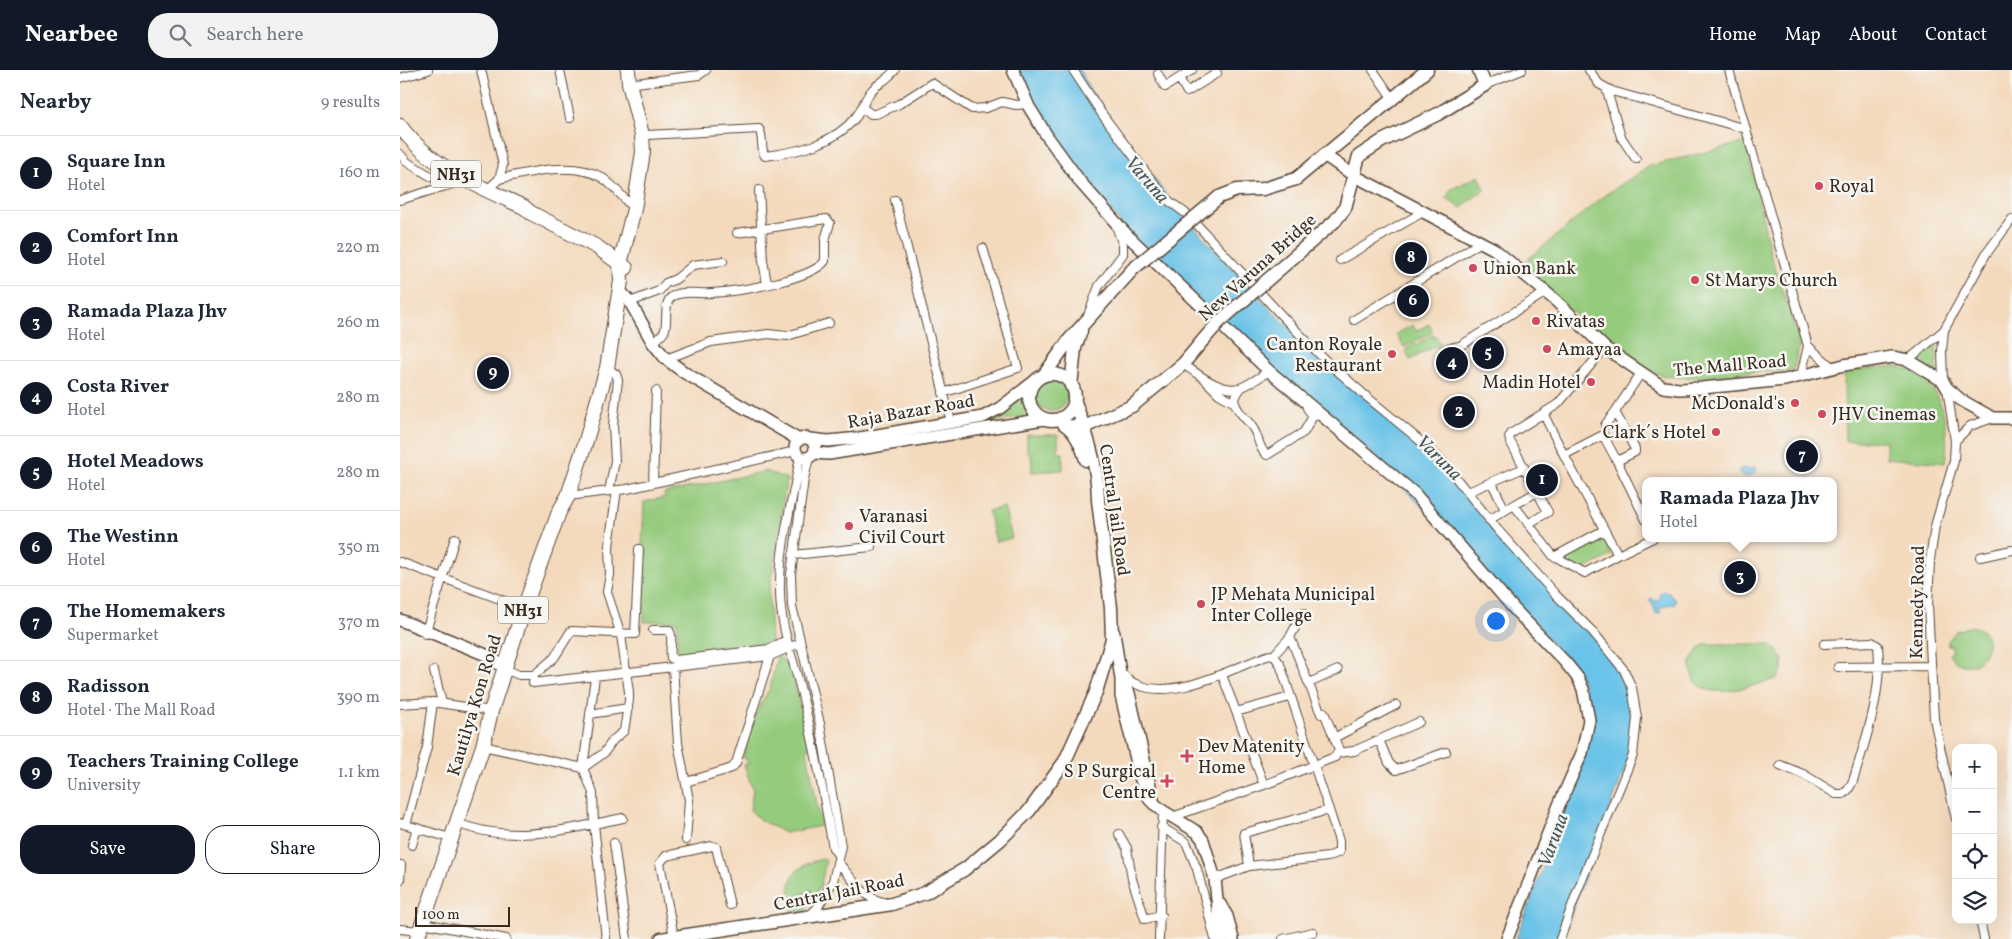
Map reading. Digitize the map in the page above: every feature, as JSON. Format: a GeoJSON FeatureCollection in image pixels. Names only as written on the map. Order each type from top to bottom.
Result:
{"type":"FeatureCollection","features":[{"type":"Feature","properties":{"kind":"highway"},"geometry":{"type":"LineString","coordinates":[[623,270],[643,152],[642,135],[629,83],[628,70]]}},
{"type":"Feature","properties":{"kind":"highway"},"geometry":{"type":"LineString","coordinates":[[623,270],[647,172],[647,135],[636,76]]}},
{"type":"Feature","properties":{"kind":"highway","name":"NH31"},"geometry":{"type":"LineString","coordinates":[[401,130],[432,158],[466,180],[524,207],[531,213],[597,247],[623,270]]}},
{"type":"Feature","properties":{"kind":"highway","name":"Kautilya Kon Road"},"geometry":{"type":"LineString","coordinates":[[420,931],[482,746],[501,666],[559,512],[568,496],[598,404],[607,368],[623,270]]}},
{"type":"Feature","properties":{"kind":"main road"},"geometry":{"type":"LineString","coordinates":[[1084,427],[1068,426],[1033,411],[1029,391],[1085,322],[1134,268],[1219,197],[1237,190],[1263,189],[1296,179],[1427,70]]}},
{"type":"Feature","properties":{"kind":"main road"},"geometry":{"type":"LineString","coordinates":[[1479,70],[1485,86]]}},
{"type":"Feature","properties":{"kind":"main road","name":"New Varuna Bridge"},"geometry":{"type":"LineString","coordinates":[[1084,427],[1132,406],[1183,364],[1219,322],[1335,221],[1345,208],[1359,156],[1382,141],[1438,114],[1485,86]]}},
{"type":"Feature","properties":{"kind":"main road"},"geometry":{"type":"LineString","coordinates":[[1050,419],[1068,412],[1074,399],[1072,386],[1075,348],[1085,322]]}},
{"type":"Feature","properties":{"kind":"main road"},"geometry":{"type":"LineString","coordinates":[[1040,378],[1057,375],[1066,379],[1072,386]]}},
{"type":"Feature","properties":{"kind":"main road","name":"Central Jail Road"},"geometry":{"type":"LineString","coordinates":[[668,938],[724,934],[892,904],[924,892],[965,869],[1000,840],[1029,811],[1065,761],[1096,692],[1109,651],[1113,627],[1098,486],[1084,427],[1074,399]]}},
{"type":"Feature","properties":{"kind":"main road"},"geometry":{"type":"LineString","coordinates":[[1068,426],[1079,441],[1092,489],[1098,500]]}},
{"type":"Feature","properties":{"kind":"street"},"geometry":{"type":"LineString","coordinates":[[400,78],[428,70]]}},
{"type":"Feature","properties":{"kind":"street"},"geometry":{"type":"LineString","coordinates":[[482,70],[503,165],[499,179]]}},
{"type":"Feature","properties":{"kind":"street"},"geometry":{"type":"LineString","coordinates":[[560,70],[570,118]]}},
{"type":"Feature","properties":{"kind":"street"},"geometry":{"type":"LineString","coordinates":[[636,76],[699,75],[706,70]]}},
{"type":"Feature","properties":{"kind":"street"},"geometry":{"type":"LineString","coordinates":[[647,135],[758,130],[761,133],[763,154],[767,156],[827,141],[848,125],[863,108],[870,93],[895,70]]}},
{"type":"Feature","properties":{"kind":"street"},"geometry":{"type":"LineString","coordinates":[[1013,70],[1028,104],[1047,136],[1071,170],[1126,234],[1269,371],[1415,494],[1515,610],[1570,668],[1581,684],[1589,720],[1582,753],[1559,805],[1507,939]]}},
{"type":"Feature","properties":{"kind":"street"},"geometry":{"type":"LineString","coordinates":[[1073,70],[1102,114],[1166,198],[1188,215],[1325,360],[1431,450],[1490,520],[1555,594],[1593,632],[1624,670],[1632,688],[1636,704],[1637,734],[1633,755],[1577,892],[1560,939]]}},
{"type":"Feature","properties":{"kind":"street"},"geometry":{"type":"LineString","coordinates":[[1158,74],[1165,87],[1192,70]]}},
{"type":"Feature","properties":{"kind":"street"},"geometry":{"type":"LineString","coordinates":[[1373,70],[1393,99]]}},
{"type":"Feature","properties":{"kind":"street"},"geometry":{"type":"LineString","coordinates":[[1485,86],[1522,70]]}},
{"type":"Feature","properties":{"kind":"street"},"geometry":{"type":"LineString","coordinates":[[1590,70],[1599,84],[1606,88],[1746,129]]}},
{"type":"Feature","properties":{"kind":"street"},"geometry":{"type":"LineString","coordinates":[[1729,70],[1808,346],[1801,376]]}},
{"type":"Feature","properties":{"kind":"street"},"geometry":{"type":"LineString","coordinates":[[1178,78],[1187,92],[1217,72]]}},
{"type":"Feature","properties":{"kind":"street"},"geometry":{"type":"LineString","coordinates":[[863,108],[872,114],[876,114],[899,104],[932,83],[972,109],[986,108],[1002,102],[1016,105],[1028,104]]}},
{"type":"Feature","properties":{"kind":"street"},"geometry":{"type":"LineString","coordinates":[[1606,88],[1621,137],[1636,159]]}},
{"type":"Feature","properties":{"kind":"street"},"geometry":{"type":"LineString","coordinates":[[400,154],[407,162],[447,186]]}},
{"type":"Feature","properties":{"kind":"street","name":"The Mall Road"},"geometry":{"type":"LineString","coordinates":[[1324,155],[1353,176],[1494,249],[1546,292],[1605,348],[1663,387],[1680,389],[1772,382],[1884,357],[1908,360],[1945,384],[1961,400],[1993,418],[2012,418]]}},
{"type":"Feature","properties":{"kind":"street"},"geometry":{"type":"LineString","coordinates":[[487,190],[499,179],[522,174],[577,168],[601,177],[634,209]]}},
{"type":"Feature","properties":{"kind":"street"},"geometry":{"type":"LineString","coordinates":[[400,200],[466,180]]}},
{"type":"Feature","properties":{"kind":"street"},"geometry":{"type":"LineString","coordinates":[[759,190],[763,260],[768,284]]}},
{"type":"Feature","properties":{"kind":"street"},"geometry":{"type":"LineString","coordinates":[[895,200],[951,422]]}},
{"type":"Feature","properties":{"kind":"street"},"geometry":{"type":"LineString","coordinates":[[1340,260],[1424,212]]}},
{"type":"Feature","properties":{"kind":"street"},"geometry":{"type":"LineString","coordinates":[[1085,322],[1099,286],[1123,254],[1123,244],[1113,219]]}},
{"type":"Feature","properties":{"kind":"street"},"geometry":{"type":"LineString","coordinates":[[1908,360],[1944,330],[1986,254],[2012,219]]}},
{"type":"Feature","properties":{"kind":"street"},"geometry":{"type":"LineString","coordinates":[[653,343],[664,331],[669,300],[673,296],[724,292],[768,284],[798,276],[823,263],[825,258],[825,240],[830,222],[826,220],[737,233]]}},
{"type":"Feature","properties":{"kind":"street"},"geometry":{"type":"LineString","coordinates":[[1354,320],[1481,242]]}},
{"type":"Feature","properties":{"kind":"street"},"geometry":{"type":"LineString","coordinates":[[943,392],[1018,368],[983,248]]}},
{"type":"Feature","properties":{"kind":"street"},"geometry":{"type":"LineString","coordinates":[[630,302],[659,291],[666,283],[676,279],[693,265],[723,261]]}},
{"type":"Feature","properties":{"kind":"street","name":"Raja Bazar Road"},"geometry":{"type":"LineString","coordinates":[[623,270],[630,302],[653,343],[666,359],[805,449],[828,441],[860,438],[972,420],[992,413],[1040,378]]}},
{"type":"Feature","properties":{"kind":"street"},"geometry":{"type":"LineString","coordinates":[[1449,348],[1460,346],[1546,292]]}},
{"type":"Feature","properties":{"kind":"street"},"geometry":{"type":"LineString","coordinates":[[666,359],[711,342],[768,334],[787,336],[829,323]]}},
{"type":"Feature","properties":{"kind":"street","name":"Kennedy Road"},"geometry":{"type":"LineString","coordinates":[[1944,330],[1942,351],[1945,384],[1955,441],[1954,461],[1935,526],[1930,560],[1928,606],[1934,719],[1952,801]]}},
{"type":"Feature","properties":{"kind":"street"},"geometry":{"type":"LineString","coordinates":[[1808,346],[1833,368]]}},
{"type":"Feature","properties":{"kind":"street"},"geometry":{"type":"LineString","coordinates":[[1528,524],[1548,512],[1509,437],[1558,404],[1605,348]]}},
{"type":"Feature","properties":{"kind":"street"},"geometry":{"type":"LineString","coordinates":[[1183,364],[1227,388],[1241,388]]}},
{"type":"Feature","properties":{"kind":"street"},"geometry":{"type":"LineString","coordinates":[[482,746],[583,768],[604,753],[613,740],[624,731],[629,700],[626,674],[621,634],[607,592],[610,574],[609,546],[615,461],[613,425],[618,380],[614,372],[607,368]]}},
{"type":"Feature","properties":{"kind":"street"},"geometry":{"type":"LineString","coordinates":[[1235,403],[1235,398],[1241,388],[1269,371]]}},
{"type":"Feature","properties":{"kind":"street"},"geometry":{"type":"LineString","coordinates":[[1605,425],[1641,373]]}},
{"type":"Feature","properties":{"kind":"street"},"geometry":{"type":"LineString","coordinates":[[1202,376],[1219,394],[1235,403],[1243,417],[1253,428],[1262,452],[1267,455],[1306,430],[1313,418],[1307,408],[1310,404]]}},
{"type":"Feature","properties":{"kind":"street"},"geometry":{"type":"LineString","coordinates":[[653,483],[656,390]]}},
{"type":"Feature","properties":{"kind":"street"},"geometry":{"type":"LineString","coordinates":[[1615,412],[1636,449],[1633,454],[1617,461]]}},
{"type":"Feature","properties":{"kind":"street"},"geometry":{"type":"LineString","coordinates":[[1543,413],[1618,556]]}},
{"type":"Feature","properties":{"kind":"street"},"geometry":{"type":"LineString","coordinates":[[1955,441],[1970,426],[1993,418]]}},
{"type":"Feature","properties":{"kind":"street"},"geometry":{"type":"LineString","coordinates":[[568,496],[653,483],[805,449],[829,454],[1050,419]]}},
{"type":"Feature","properties":{"kind":"street"},"geometry":{"type":"LineString","coordinates":[[1564,455],[1603,435],[1642,512]]}},
{"type":"Feature","properties":{"kind":"street"},"geometry":{"type":"LineString","coordinates":[[805,449],[804,478],[791,574],[792,606],[820,724],[841,846],[831,886],[818,907],[808,918]]}},
{"type":"Feature","properties":{"kind":"street"},"geometry":{"type":"LineString","coordinates":[[805,449],[787,514],[780,559],[780,592],[787,644],[802,691],[818,758],[833,848],[838,858],[870,898],[892,904]]}},
{"type":"Feature","properties":{"kind":"street"},"geometry":{"type":"LineString","coordinates":[[1468,492],[1524,468]]}},
{"type":"Feature","properties":{"kind":"street"},"geometry":{"type":"LineString","coordinates":[[1492,483],[1505,510]]}},
{"type":"Feature","properties":{"kind":"street"},"geometry":{"type":"LineString","coordinates":[[1490,520],[1537,492]]}},
{"type":"Feature","properties":{"kind":"street"},"geometry":{"type":"LineString","coordinates":[[1514,505],[1552,556],[1585,573],[1645,542]]}},
{"type":"Feature","properties":{"kind":"street"},"geometry":{"type":"LineString","coordinates":[[1556,557],[1604,530]]}},
{"type":"Feature","properties":{"kind":"street"},"geometry":{"type":"LineString","coordinates":[[425,634],[455,538]]}},
{"type":"Feature","properties":{"kind":"street"},"geometry":{"type":"LineString","coordinates":[[794,555],[871,547]]}},
{"type":"Feature","properties":{"kind":"street"},"geometry":{"type":"LineString","coordinates":[[639,549],[635,634],[571,631],[554,658],[534,675],[533,683],[626,674],[770,656],[787,644]]}},
{"type":"Feature","properties":{"kind":"street"},"geometry":{"type":"LineString","coordinates":[[1980,557],[2012,550]]}},
{"type":"Feature","properties":{"kind":"street"},"geometry":{"type":"LineString","coordinates":[[400,562],[524,608]]}},
{"type":"Feature","properties":{"kind":"street"},"geometry":{"type":"LineString","coordinates":[[1120,675],[1138,686],[1165,689],[1180,688],[1222,675],[1273,656],[1290,637],[1303,612]]}},
{"type":"Feature","properties":{"kind":"street"},"geometry":{"type":"LineString","coordinates":[[400,620],[425,634],[486,662],[520,674],[534,675]]}},
{"type":"Feature","properties":{"kind":"street"},"geometry":{"type":"LineString","coordinates":[[400,626],[425,634]]}},
{"type":"Feature","properties":{"kind":"street","name":"Central Jail Road"},"geometry":{"type":"LineString","coordinates":[[1113,627],[1120,675],[1127,686],[1163,811]]}},
{"type":"Feature","properties":{"kind":"street"},"geometry":{"type":"LineString","coordinates":[[653,630],[669,630],[671,633],[671,658],[676,660],[769,649],[800,643]]}},
{"type":"Feature","properties":{"kind":"street"},"geometry":{"type":"LineString","coordinates":[[1290,637],[1334,738],[1338,753]]}},
{"type":"Feature","properties":{"kind":"street"},"geometry":{"type":"LineString","coordinates":[[1780,765],[1803,774],[1836,794],[1843,794],[1848,790],[1853,781],[1873,709],[1878,668],[1878,646],[1874,642],[1824,644]]}},
{"type":"Feature","properties":{"kind":"street"},"geometry":{"type":"LineString","coordinates":[[686,782],[732,768],[736,763],[770,656]]}},
{"type":"Feature","properties":{"kind":"street"},"geometry":{"type":"LineString","coordinates":[[1215,878],[1249,866],[1328,857],[1340,852],[1339,841],[1280,664],[1273,656]]}},
{"type":"Feature","properties":{"kind":"street"},"geometry":{"type":"LineString","coordinates":[[1838,667],[1930,666]]}},
{"type":"Feature","properties":{"kind":"street"},"geometry":{"type":"LineString","coordinates":[[673,668],[678,743],[689,800],[686,840]]}},
{"type":"Feature","properties":{"kind":"street"},"geometry":{"type":"LineString","coordinates":[[1309,682],[1338,670]]}},
{"type":"Feature","properties":{"kind":"street"},"geometry":{"type":"LineString","coordinates":[[434,671],[442,703]]}},
{"type":"Feature","properties":{"kind":"street"},"geometry":{"type":"LineString","coordinates":[[1222,675],[1264,785]]}},
{"type":"Feature","properties":{"kind":"street"},"geometry":{"type":"LineString","coordinates":[[595,677],[583,768],[593,793],[594,824],[606,939]]}},
{"type":"Feature","properties":{"kind":"street"},"geometry":{"type":"LineString","coordinates":[[1236,712],[1290,696]]}},
{"type":"Feature","properties":{"kind":"street"},"geometry":{"type":"LineString","coordinates":[[400,704],[433,702],[491,711]]}},
{"type":"Feature","properties":{"kind":"street"},"geometry":{"type":"LineString","coordinates":[[433,702],[426,748],[403,824],[450,838]]}},
{"type":"Feature","properties":{"kind":"street"},"geometry":{"type":"LineString","coordinates":[[1334,738],[1396,706]]}},
{"type":"Feature","properties":{"kind":"street"},"geometry":{"type":"LineString","coordinates":[[590,714],[628,708]]}},
{"type":"Feature","properties":{"kind":"street"},"geometry":{"type":"LineString","coordinates":[[1163,811],[1264,785],[1314,766],[1338,753],[1354,751],[1419,722]]}},
{"type":"Feature","properties":{"kind":"street"},"geometry":{"type":"LineString","coordinates":[[1379,740],[1390,763],[1396,770],[1446,752]]}},
{"type":"Feature","properties":{"kind":"street"},"geometry":{"type":"LineString","coordinates":[[1249,866],[1244,833],[1329,810]]}},
{"type":"Feature","properties":{"kind":"street"},"geometry":{"type":"LineString","coordinates":[[1159,939],[1163,811]]}},
{"type":"Feature","properties":{"kind":"street"},"geometry":{"type":"LineString","coordinates":[[1163,811],[1197,832],[1203,840],[1215,878],[1223,939]]}},
{"type":"Feature","properties":{"kind":"street"},"geometry":{"type":"LineString","coordinates":[[456,822],[467,828],[493,832],[534,833],[556,832],[623,818]]}},
{"type":"Feature","properties":{"kind":"street"},"geometry":{"type":"LineString","coordinates":[[1162,827],[1186,842],[1197,869],[1215,939]]}},
{"type":"Feature","properties":{"kind":"street"},"geometry":{"type":"LineString","coordinates":[[412,845],[417,828]]}},
{"type":"Feature","properties":{"kind":"street"},"geometry":{"type":"LineString","coordinates":[[1119,834],[1126,848],[1132,879],[1144,919],[1161,914]]}},
{"type":"Feature","properties":{"kind":"street"},"geometry":{"type":"LineString","coordinates":[[614,843],[628,939]]}},
{"type":"Feature","properties":{"kind":"street"},"geometry":{"type":"LineString","coordinates":[[668,938],[660,863],[666,856],[712,846],[716,847],[730,904]]}},
{"type":"Feature","properties":{"kind":"street"},"geometry":{"type":"LineString","coordinates":[[400,865],[400,880]]}},
{"type":"Feature","properties":{"kind":"street"},"geometry":{"type":"LineString","coordinates":[[1218,900],[1226,916],[1233,939]]}},
{"type":"Feature","properties":{"kind":"street"},"geometry":{"type":"LineString","coordinates":[[1981,924],[1984,939]]}},
{"type":"Feature","properties":{"kind":"street"},"geometry":{"type":"LineString","coordinates":[[400,929],[506,939]]}},
{"type":"Feature","properties":{"kind":"street"},"geometry":{"type":"LineString","coordinates":[[1283,939],[1313,932]]}},
{"type":"Feature","properties":{"kind":"green space"},"geometry":{"type":"Polygon","coordinates":[[[1746,142],[1771,256],[1800,344],[1793,372],[1770,371],[1705,377],[1680,377],[1668,376],[1652,371],[1613,346],[1521,265],[1605,195],[1650,166],[1746,142]]]}},
{"type":"Feature","properties":{"kind":"green space"},"geometry":{"type":"Polygon","coordinates":[[[1479,176],[1485,189],[1461,208],[1446,199],[1451,189],[1479,176]]]}},
{"type":"Feature","properties":{"kind":"green space"},"geometry":{"type":"Polygon","coordinates":[[[1429,324],[1433,332],[1404,347],[1396,334],[1413,325],[1416,331],[1429,324]]]}},
{"type":"Feature","properties":{"kind":"green space"},"geometry":{"type":"Polygon","coordinates":[[[1433,335],[1434,337],[1436,336],[1443,348],[1438,349],[1437,345],[1410,360],[1406,349],[1433,335]]]}},
{"type":"Feature","properties":{"kind":"green space"},"geometry":{"type":"Polygon","coordinates":[[[1936,340],[1937,374],[1916,360],[1936,340]]]}},
{"type":"Feature","properties":{"kind":"green space"},"geometry":{"type":"Polygon","coordinates":[[[1895,366],[1911,371],[1923,379],[1933,389],[1940,402],[1946,432],[1945,463],[1886,458],[1886,441],[1845,441],[1844,371],[1895,366]]]}},
{"type":"Feature","properties":{"kind":"green space"},"geometry":{"type":"Polygon","coordinates":[[[1051,379],[1057,380],[1062,384],[1066,389],[1066,401],[1062,406],[1057,410],[1051,411],[1045,410],[1040,406],[1036,401],[1035,395],[1036,389],[1040,384],[1045,380],[1051,379]]]}},
{"type":"Feature","properties":{"kind":"green space"},"geometry":{"type":"Polygon","coordinates":[[[1024,394],[1025,402],[1033,415],[985,423],[1024,394]]]}},
{"type":"Feature","properties":{"kind":"green space"},"geometry":{"type":"Polygon","coordinates":[[[1027,435],[1058,435],[1058,453],[1063,453],[1063,470],[1032,472],[1031,453],[1027,453],[1027,435]]]}},
{"type":"Feature","properties":{"kind":"green space"},"geometry":{"type":"Polygon","coordinates":[[[766,471],[787,479],[769,593],[771,641],[766,647],[678,656],[677,621],[644,622],[644,591],[640,589],[644,502],[665,497],[664,493],[766,471]]]}},
{"type":"Feature","properties":{"kind":"green space"},"geometry":{"type":"Polygon","coordinates":[[[1004,507],[1012,538],[996,542],[988,511],[1004,507]]]}},
{"type":"Feature","properties":{"kind":"green space"},"geometry":{"type":"Polygon","coordinates":[[[1603,537],[1612,555],[1581,571],[1571,566],[1565,568],[1560,558],[1603,537]]]}},
{"type":"Feature","properties":{"kind":"green space"},"geometry":{"type":"Polygon","coordinates":[[[1971,626],[1982,631],[1987,639],[1987,648],[1977,663],[1968,666],[1958,663],[1949,654],[1952,652],[1948,641],[1956,631],[1971,626]]]}},
{"type":"Feature","properties":{"kind":"green space"},"geometry":{"type":"Polygon","coordinates":[[[1705,644],[1769,644],[1779,652],[1783,660],[1782,671],[1776,679],[1740,689],[1714,691],[1703,688],[1695,681],[1691,669],[1691,661],[1705,644]]]}},
{"type":"Feature","properties":{"kind":"green space"},"geometry":{"type":"Polygon","coordinates":[[[777,657],[780,657],[792,671],[809,748],[807,751],[821,826],[785,833],[760,820],[750,810],[753,790],[744,765],[749,763],[743,757],[756,713],[770,688],[777,657]]]}},
{"type":"Feature","properties":{"kind":"green space"},"geometry":{"type":"Polygon","coordinates":[[[823,859],[826,860],[821,885],[815,896],[811,891],[790,901],[790,885],[796,872],[807,864],[823,859]]]}},
{"type":"Feature","properties":{"kind":"green space"},"geometry":{"type":"Polygon","coordinates":[[[811,890],[815,896],[805,912],[792,913],[790,901],[811,890]]]}},
{"type":"Feature","properties":{"kind":"water","name":"Varuna"},"geometry":{"type":"Polygon","coordinates":[[[1015,70],[1080,70],[1089,88],[1166,195],[1212,247],[1271,310],[1354,389],[1431,454],[1465,491],[1483,519],[1598,635],[1630,697],[1634,743],[1562,939],[1516,939],[1584,759],[1589,703],[1579,673],[1368,450],[1246,344],[1137,245],[1026,98],[1015,70]]]}},
{"type":"Feature","properties":{"kind":"water"},"geometry":{"type":"Polygon","coordinates":[[[1755,467],[1756,471],[1750,476],[1743,476],[1739,473],[1739,470],[1742,468],[1749,469],[1755,467]]]}},
{"type":"Feature","properties":{"kind":"water"},"geometry":{"type":"Polygon","coordinates":[[[1662,591],[1669,592],[1671,597],[1676,599],[1674,605],[1670,604],[1659,608],[1661,612],[1656,614],[1653,604],[1649,600],[1652,598],[1655,601],[1660,599],[1659,595],[1662,591]]]}},
{"type":"Feature","properties":{"kind":"place","name":"Royal"},"geometry":{"type":"Point","coordinates":[1819,186]}},
{"type":"Feature","properties":{"kind":"place","name":"Radisson"},"geometry":{"type":"Point","coordinates":[1411,258]}},
{"type":"Feature","properties":{"kind":"place","name":"Union Bank"},"geometry":{"type":"Point","coordinates":[1473,268]}},
{"type":"Feature","properties":{"kind":"place","name":"St Marys Church"},"geometry":{"type":"Point","coordinates":[1695,280]}},
{"type":"Feature","properties":{"kind":"place","name":"The Westinn"},"geometry":{"type":"Point","coordinates":[1413,301]}},
{"type":"Feature","properties":{"kind":"place","name":"Rivatas"},"geometry":{"type":"Point","coordinates":[1536,321]}},
{"type":"Feature","properties":{"kind":"place","name":"Amayaa"},"geometry":{"type":"Point","coordinates":[1547,349]}},
{"type":"Feature","properties":{"kind":"place","name":"Hotel Meadows"},"geometry":{"type":"Point","coordinates":[1488,353]}},
{"type":"Feature","properties":{"kind":"place","name":"Canton Royale Restaurant"},"geometry":{"type":"Point","coordinates":[1392,354]}},
{"type":"Feature","properties":{"kind":"place","name":"Costa River"},"geometry":{"type":"Point","coordinates":[1452,363]}},
{"type":"Feature","properties":{"kind":"place","name":"Teachers Training College"},"geometry":{"type":"Point","coordinates":[493,373]}},
{"type":"Feature","properties":{"kind":"place","name":"Madin Hotel"},"geometry":{"type":"Point","coordinates":[1591,382]}},
{"type":"Feature","properties":{"kind":"place","name":"McDonald's"},"geometry":{"type":"Point","coordinates":[1795,403]}},
{"type":"Feature","properties":{"kind":"place","name":"Comfort Inn"},"geometry":{"type":"Point","coordinates":[1459,412]}},
{"type":"Feature","properties":{"kind":"place","name":"JHV Cinemas"},"geometry":{"type":"Point","coordinates":[1822,414]}},
{"type":"Feature","properties":{"kind":"place","name":"Clark´s Hotel"},"geometry":{"type":"Point","coordinates":[1716,432]}},
{"type":"Feature","properties":{"kind":"place","name":"The Homemakers"},"geometry":{"type":"Point","coordinates":[1802,456]}},
{"type":"Feature","properties":{"kind":"place","name":"Square Inn"},"geometry":{"type":"Point","coordinates":[1542,480]}},
{"type":"Feature","properties":{"kind":"place","name":"Varanasi Civil Court"},"geometry":{"type":"Point","coordinates":[849,526]}},
{"type":"Feature","properties":{"kind":"place","name":"Ramada Plaza Jhv"},"geometry":{"type":"Point","coordinates":[1740,577]}},
{"type":"Feature","properties":{"kind":"place","name":"JP Mehata Municipal Inter College"},"geometry":{"type":"Point","coordinates":[1201,604]}},
{"type":"Feature","properties":{"kind":"place","name":"Dev Matenity Home"},"geometry":{"type":"Point","coordinates":[1187,756]}},
{"type":"Feature","properties":{"kind":"place","name":"S P Surgical Centre"},"geometry":{"type":"Point","coordinates":[1167,781]}}]}
